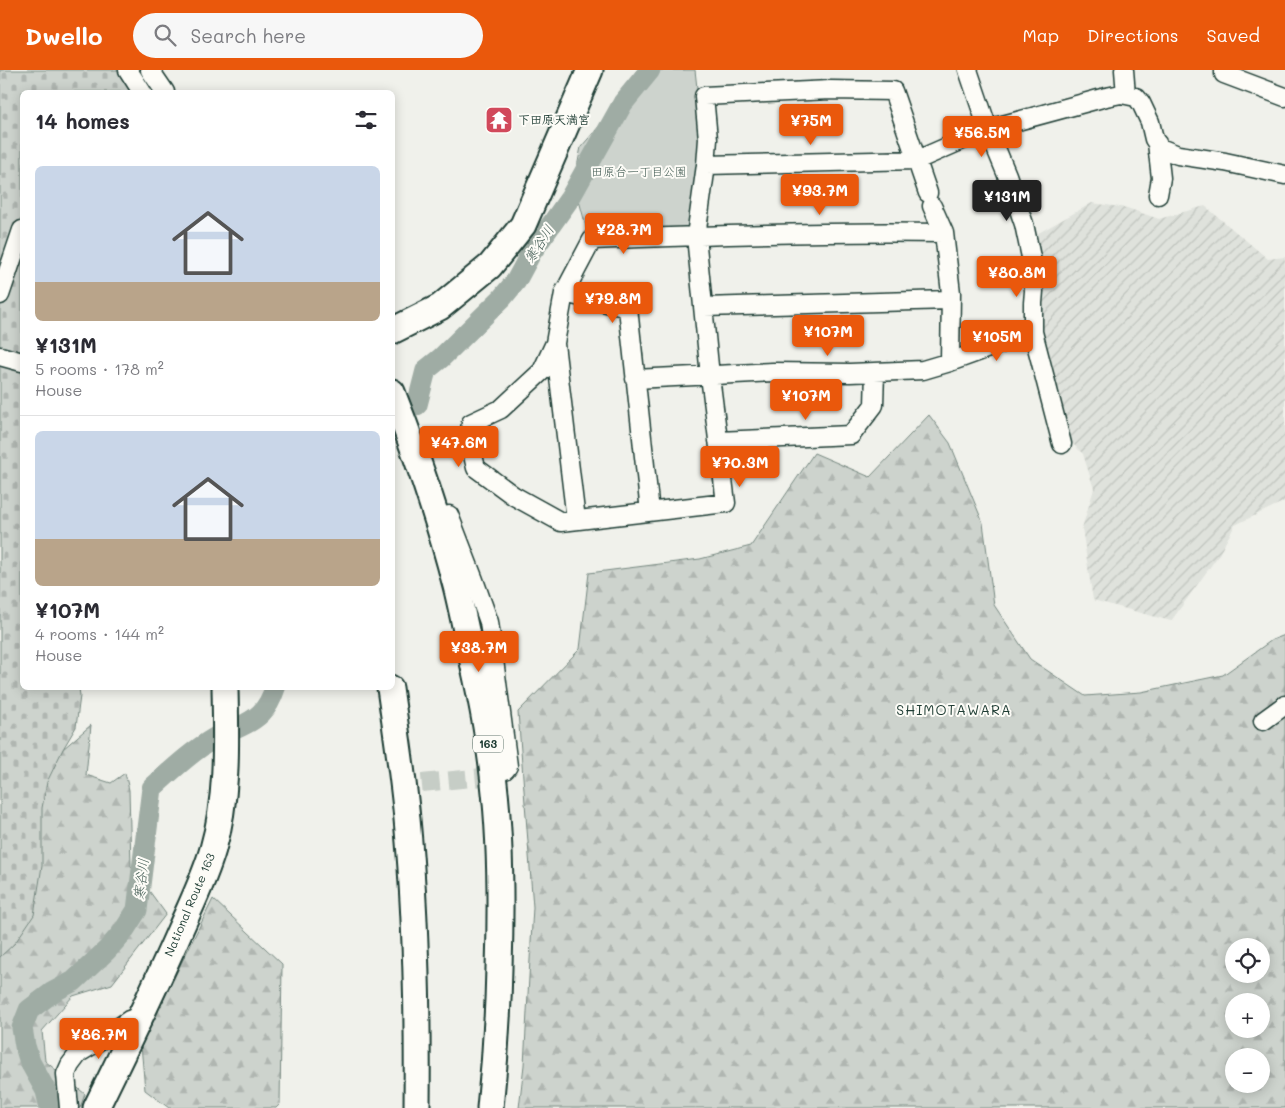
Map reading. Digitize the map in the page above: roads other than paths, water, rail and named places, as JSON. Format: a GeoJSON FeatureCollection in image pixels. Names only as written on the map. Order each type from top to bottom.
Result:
{"type":"FeatureCollection","features":[{"type":"Feature","properties":{"kind":"highway"},"geometry":{"type":"LineString","coordinates":[[395,330],[440,307],[490,266],[523,226],[590,70]]}},
{"type":"Feature","properties":{"kind":"highway","name":"163"},"geometry":{"type":"LineString","coordinates":[[395,400],[441,530],[465,583],[476,676],[494,784],[500,888],[500,960],[490,1108]]}},
{"type":"Feature","properties":{"kind":"highway","name":"National Route 163"},"geometry":{"type":"LineString","coordinates":[[96,1108],[160,976],[203,879],[213,850],[224,784],[225,690]]}},
{"type":"Feature","properties":{"kind":"highway"},"geometry":{"type":"LineString","coordinates":[[390,690],[406,810],[412,891],[416,967],[418,1108]]}},
{"type":"Feature","properties":{"kind":"street"},"geometry":{"type":"LineString","coordinates":[[128,70],[141,90]]}},
{"type":"Feature","properties":{"kind":"street"},"geometry":{"type":"LineString","coordinates":[[150,70],[164,90]]}},
{"type":"Feature","properties":{"kind":"street"},"geometry":{"type":"LineString","coordinates":[[968,70],[1024,224],[1032,262],[1034,292],[1033,332],[1062,444]]}},
{"type":"Feature","properties":{"kind":"street"},"geometry":{"type":"LineString","coordinates":[[1124,70],[1126,95]]}},
{"type":"Feature","properties":{"kind":"street"},"geometry":{"type":"LineString","coordinates":[[1224,70],[1224,74],[1285,97]]}},
{"type":"Feature","properties":{"kind":"street"},"geometry":{"type":"LineString","coordinates":[[944,233],[865,232],[696,236],[592,240],[564,293],[555,344],[542,371],[501,409],[471,423],[469,438],[476,468],[514,496],[561,522],[726,503],[710,376],[696,236],[708,139],[704,96],[830,90],[893,91],[930,200],[944,233],[950,300],[950,362]]}},
{"type":"Feature","properties":{"kind":"street"},"geometry":{"type":"LineString","coordinates":[[706,164],[917,160],[988,129],[1121,94],[1136,98],[1141,103],[1150,122],[1156,143],[1161,178],[1158,195]]}},
{"type":"Feature","properties":{"kind":"street"},"geometry":{"type":"LineString","coordinates":[[1156,143],[1160,148],[1178,156],[1225,162],[1285,175]]}},
{"type":"Feature","properties":{"kind":"street"},"geometry":{"type":"LineString","coordinates":[[0,295],[20,236]]}},
{"type":"Feature","properties":{"kind":"street"},"geometry":{"type":"LineString","coordinates":[[564,293],[628,308],[650,512]]}},
{"type":"Feature","properties":{"kind":"street"},"geometry":{"type":"LineString","coordinates":[[704,307],[950,300]]}},
{"type":"Feature","properties":{"kind":"street"},"geometry":{"type":"LineString","coordinates":[[636,379],[773,372],[850,373],[923,370],[1033,332]]}},
{"type":"Feature","properties":{"kind":"street"},"geometry":{"type":"LineString","coordinates":[[555,344],[576,520]]}},
{"type":"Feature","properties":{"kind":"street"},"geometry":{"type":"LineString","coordinates":[[0,356],[20,361]]}},
{"type":"Feature","properties":{"kind":"street"},"geometry":{"type":"LineString","coordinates":[[718,441],[851,435],[874,405],[875,372]]}},
{"type":"Feature","properties":{"kind":"street"},"geometry":{"type":"LineString","coordinates":[[449,515],[465,583],[489,622],[508,766],[505,770]]}},
{"type":"Feature","properties":{"kind":"street"},"geometry":{"type":"LineString","coordinates":[[378,690],[390,778],[395,781]]}},
{"type":"Feature","properties":{"kind":"street"},"geometry":{"type":"LineString","coordinates":[[1263,721],[1285,705]]}},
{"type":"Feature","properties":{"kind":"street"},"geometry":{"type":"LineString","coordinates":[[68,1108],[66,1074],[79,1053],[129,1020],[141,1016]]}},
{"type":"Feature","properties":{"kind":"waterway","name":"寒谷川"},"geometry":{"type":"LineString","coordinates":[[417,405],[426,370],[441,358],[502,298],[516,281],[531,253],[570,198],[623,103],[650,70]]}},
{"type":"Feature","properties":{"kind":"waterway","name":"寒谷川"},"geometry":{"type":"LineString","coordinates":[[50,1108],[46,1091],[30,1062],[25,1046],[22,1028],[29,1010],[53,992],[74,981],[123,932],[137,910],[152,788],[207,742],[244,725],[261,713],[274,690]]}},
{"type":"Feature","properties":{"kind":"tunnel"},"geometry":{"type":"LineString","coordinates":[[395,781],[412,784],[483,777],[502,771]]}},
{"type":"Feature","properties":{"kind":"place","name":"下田原天満宮"},"geometry":{"type":"Point","coordinates":[499,120]}},
{"type":"Feature","properties":{"kind":"district","name":"SHIMOTAWARA"},"geometry":{"type":"Point","coordinates":[954,710]}},
{"type":"Feature","properties":{"kind":"park label","name":"田原台一丁目公園"},"geometry":{"type":"Point","coordinates":[639,172]}}]}
